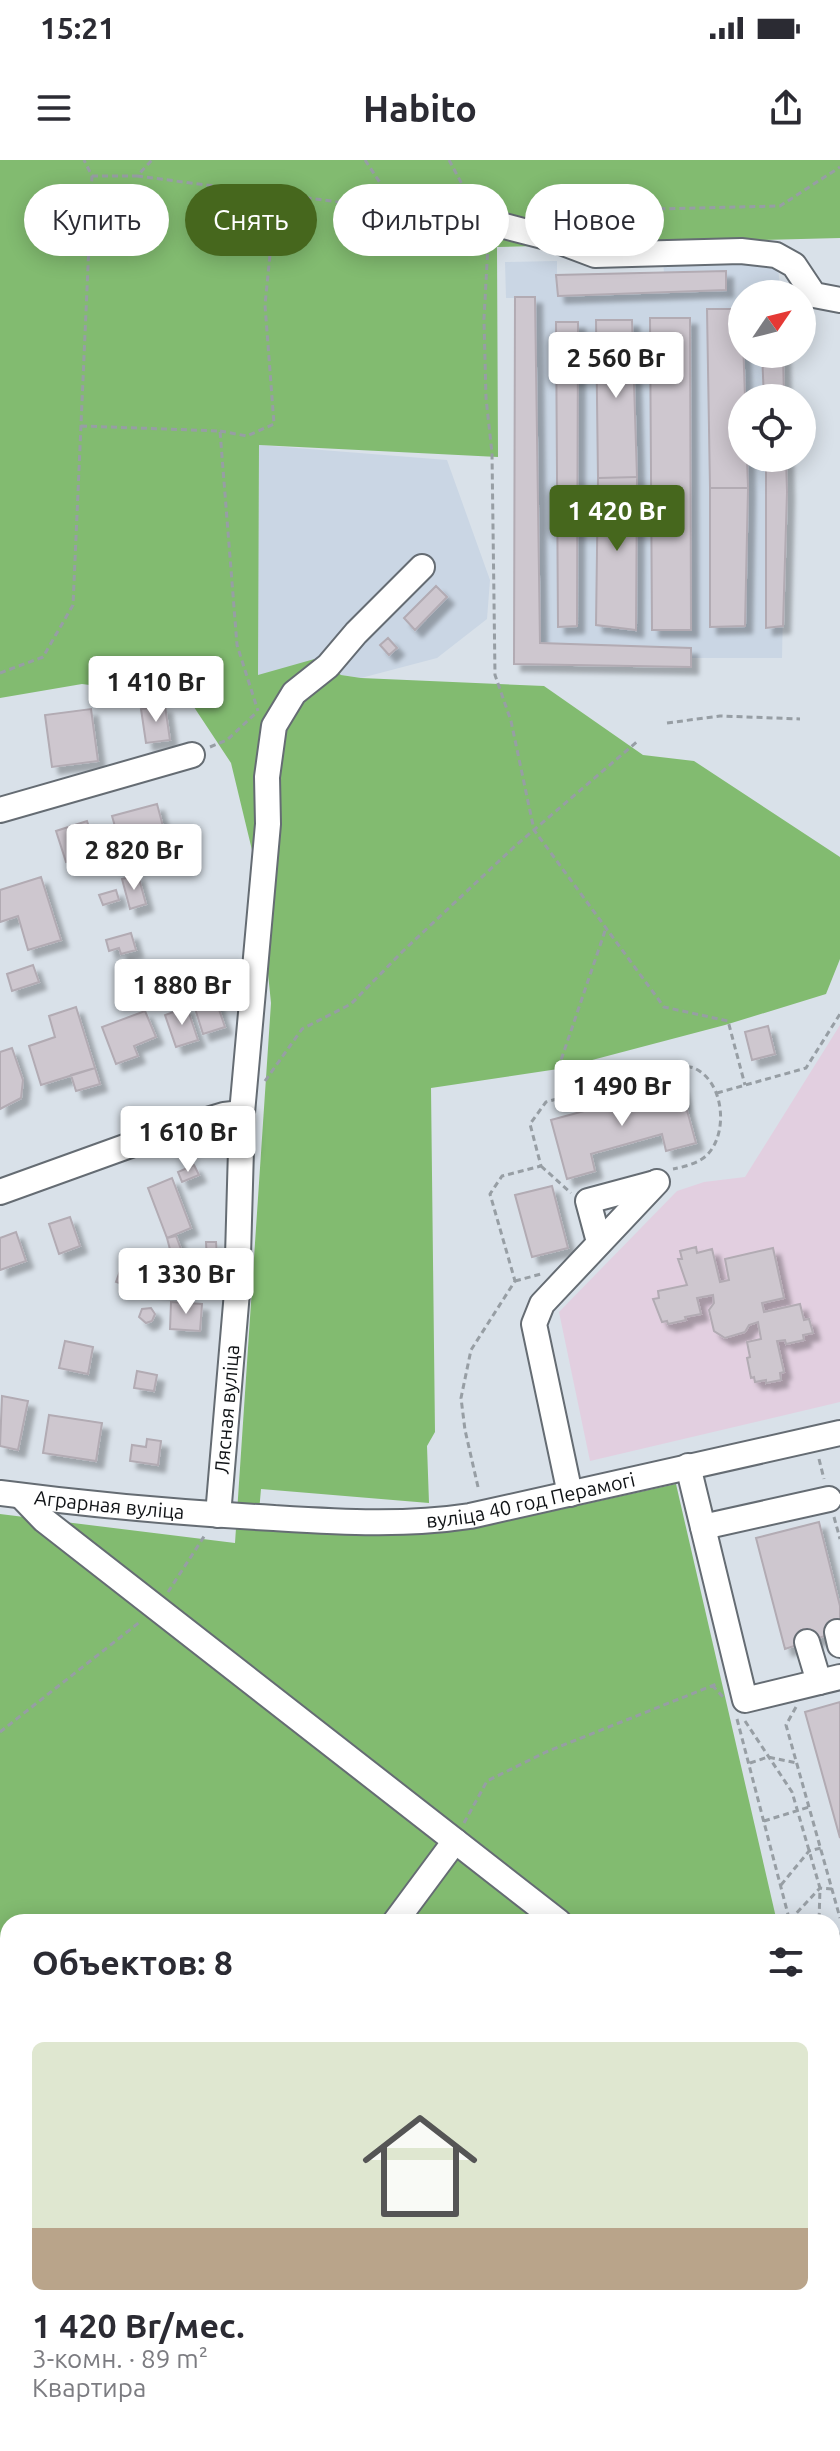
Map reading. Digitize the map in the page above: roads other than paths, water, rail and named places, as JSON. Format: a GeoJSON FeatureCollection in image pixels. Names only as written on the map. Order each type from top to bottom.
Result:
{"type":"FeatureCollection","features":[{"type":"Feature","properties":{"kind":"street"},"geometry":{"type":"LineString","coordinates":[[509,227],[595,255],[741,251],[776,255],[794,265],[814,295],[840,300]]}},
{"type":"Feature","properties":{"kind":"street","name":"Лясная вуліца"},"geometry":{"type":"LineString","coordinates":[[218,1515],[237,1292],[242,1113],[268,824],[267,777],[274,726],[294,693],[328,666],[356,633],[422,567]]}},
{"type":"Feature","properties":{"kind":"street"},"geometry":{"type":"LineString","coordinates":[[0,810],[192,755]]}},
{"type":"Feature","properties":{"kind":"street"},"geometry":{"type":"LineString","coordinates":[[0,1192],[161,1134],[224,1115],[242,1113]]}},
{"type":"Feature","properties":{"kind":"street"},"geometry":{"type":"LineString","coordinates":[[570,1494],[534,1324],[542,1304],[599,1242]]}},
{"type":"Feature","properties":{"kind":"street","name":"вуліца 40 год Перамогі"},"geometry":{"type":"LineString","coordinates":[[218,1515],[428,1523],[840,1433]]}},
{"type":"Feature","properties":{"kind":"street"},"geometry":{"type":"LineString","coordinates":[[688,1466],[745,1700],[829,1679],[807,1642]]}},
{"type":"Feature","properties":{"kind":"street"},"geometry":{"type":"LineString","coordinates":[[10,1495],[549,1914]]}},
{"type":"Feature","properties":{"kind":"street","name":"Аграрная вуліца"},"geometry":{"type":"LineString","coordinates":[[10,1495],[119,1508],[218,1515]]}},
{"type":"Feature","properties":{"kind":"street"},"geometry":{"type":"LineString","coordinates":[[703,1527],[829,1499]]}},
{"type":"Feature","properties":{"kind":"street"},"geometry":{"type":"LineString","coordinates":[[401,1914],[455,1841]]}}]}
